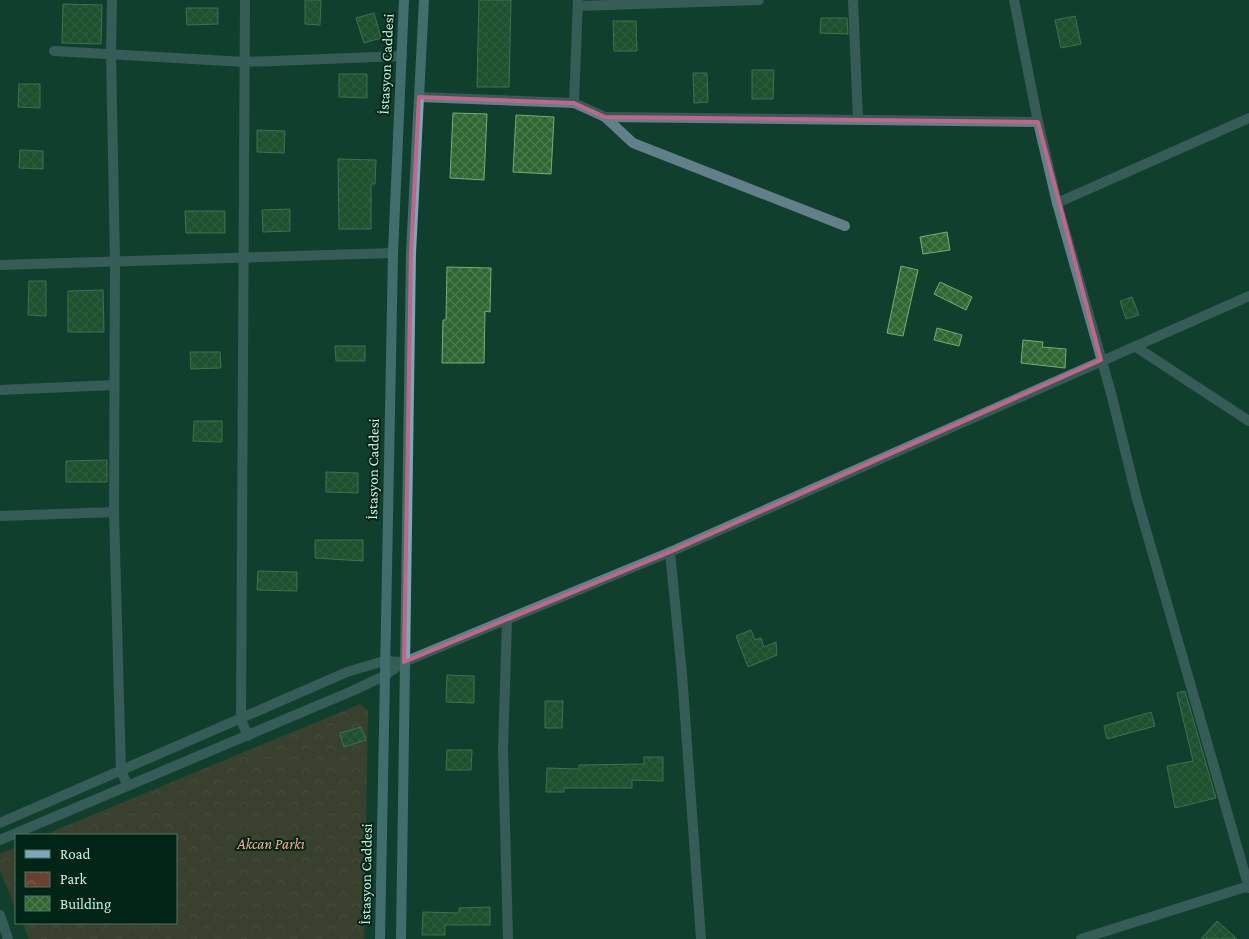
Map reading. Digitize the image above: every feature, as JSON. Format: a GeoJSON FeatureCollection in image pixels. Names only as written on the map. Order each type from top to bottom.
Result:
{"type":"FeatureCollection","features":[{"type":"Feature","properties":{"kind":"main road","name":"İstasyon Caddesi"},"geometry":{"type":"LineString","coordinates":[[380,939],[393,254],[404,0]]}},
{"type":"Feature","properties":{"kind":"main road"},"geometry":{"type":"LineString","coordinates":[[400,939],[411,253],[424,0]]}},
{"type":"Feature","properties":{"kind":"street"},"geometry":{"type":"LineString","coordinates":[[112,0],[111,53],[115,262],[114,512],[121,772],[128,786]]}},
{"type":"Feature","properties":{"kind":"street"},"geometry":{"type":"LineString","coordinates":[[245,0],[240,720],[248,736]]}},
{"type":"Feature","properties":{"kind":"street"},"geometry":{"type":"LineString","coordinates":[[574,103],[578,3],[759,0]]}},
{"type":"Feature","properties":{"kind":"street"},"geometry":{"type":"LineString","coordinates":[[853,0],[858,120]]}},
{"type":"Feature","properties":{"kind":"street"},"geometry":{"type":"LineString","coordinates":[[1014,0],[1038,122],[1057,203],[1140,509],[1249,887],[1081,939]]}},
{"type":"Feature","properties":{"kind":"street"},"geometry":{"type":"LineString","coordinates":[[54,50],[245,62],[402,56]]}},
{"type":"Feature","properties":{"kind":"street"},"geometry":{"type":"LineString","coordinates":[[419,97],[574,103],[605,117],[633,144],[845,226]]}},
{"type":"Feature","properties":{"kind":"street"},"geometry":{"type":"LineString","coordinates":[[605,117],[1038,122]]}},
{"type":"Feature","properties":{"kind":"street"},"geometry":{"type":"LineString","coordinates":[[1057,203],[1249,118]]}},
{"type":"Feature","properties":{"kind":"street"},"geometry":{"type":"LineString","coordinates":[[0,265],[393,254]]}},
{"type":"Feature","properties":{"kind":"street"},"geometry":{"type":"LineString","coordinates":[[0,840],[248,736],[384,676],[404,662],[670,552],[1249,296]]}},
{"type":"Feature","properties":{"kind":"street"},"geometry":{"type":"LineString","coordinates":[[1136,347],[1249,421]]}},
{"type":"Feature","properties":{"kind":"street"},"geometry":{"type":"LineString","coordinates":[[0,390],[114,385]]}},
{"type":"Feature","properties":{"kind":"street"},"geometry":{"type":"LineString","coordinates":[[0,516],[114,512]]}},
{"type":"Feature","properties":{"kind":"street"},"geometry":{"type":"LineString","coordinates":[[670,552],[701,939]]}},
{"type":"Feature","properties":{"kind":"street"},"geometry":{"type":"LineString","coordinates":[[507,620],[503,749],[508,939]]}},
{"type":"Feature","properties":{"kind":"street"},"geometry":{"type":"LineString","coordinates":[[0,823],[121,772],[347,672],[384,661],[404,662]]}},
{"type":"Feature","properties":{"kind":"street"},"geometry":{"type":"LineString","coordinates":[[0,915],[8,939]]}},
{"type":"Feature","properties":{"kind":"highlighted area"},"geometry":{"type":"Polygon","coordinates":[[[419,97],[574,103],[605,117],[1038,122],[1101,360],[670,552],[404,662],[411,253],[419,97]]]}},
{"type":"Feature","properties":{"kind":"green space","name":"Akcan Parkı"},"geometry":{"type":"Polygon","coordinates":[[[360,704],[368,711],[364,939],[29,939],[22,924],[178,924],[178,834],[46,834],[360,704]]]}},
{"type":"Feature","properties":{"kind":"green space"},"geometry":{"type":"Polygon","coordinates":[[[15,847],[15,908],[0,871],[0,854],[15,847]]]}},
{"type":"Feature","properties":{"kind":"building"},"geometry":{"type":"Polygon","coordinates":[[[305,0],[321,0],[320,25],[305,24],[305,0]]]}},
{"type":"Feature","properties":{"kind":"building"},"geometry":{"type":"Polygon","coordinates":[[[479,0],[511,0],[509,87],[477,87],[479,0]]]}},
{"type":"Feature","properties":{"kind":"building"},"geometry":{"type":"Polygon","coordinates":[[[63,4],[102,5],[101,44],[62,43],[63,4]]]}},
{"type":"Feature","properties":{"kind":"building"},"geometry":{"type":"Polygon","coordinates":[[[186,8],[218,8],[218,24],[187,25],[186,8]]]}},
{"type":"Feature","properties":{"kind":"building"},"geometry":{"type":"Polygon","coordinates":[[[374,13],[381,38],[364,43],[356,18],[374,13]]]}},
{"type":"Feature","properties":{"kind":"building"},"geometry":{"type":"Polygon","coordinates":[[[1075,16],[1081,44],[1061,48],[1055,20],[1075,16]]]}},
{"type":"Feature","properties":{"kind":"building"},"geometry":{"type":"Polygon","coordinates":[[[821,18],[847,18],[848,34],[820,33],[821,18]]]}},
{"type":"Feature","properties":{"kind":"building"},"geometry":{"type":"Polygon","coordinates":[[[613,21],[636,21],[637,51],[614,51],[613,21]]]}},
{"type":"Feature","properties":{"kind":"building"},"geometry":{"type":"Polygon","coordinates":[[[752,70],[774,70],[773,99],[752,99],[752,70]]]}},
{"type":"Feature","properties":{"kind":"building"},"geometry":{"type":"Polygon","coordinates":[[[693,73],[707,73],[708,102],[694,103],[693,73]]]}},
{"type":"Feature","properties":{"kind":"building"},"geometry":{"type":"Polygon","coordinates":[[[339,74],[367,74],[367,98],[339,97],[339,74]]]}},
{"type":"Feature","properties":{"kind":"building"},"geometry":{"type":"Polygon","coordinates":[[[19,84],[40,84],[40,108],[18,107],[19,84]]]}},
{"type":"Feature","properties":{"kind":"building"},"geometry":{"type":"Polygon","coordinates":[[[453,113],[487,114],[484,180],[450,178],[453,113]]]}},
{"type":"Feature","properties":{"kind":"building"},"geometry":{"type":"Polygon","coordinates":[[[516,115],[554,117],[551,174],[513,172],[516,115]]]}},
{"type":"Feature","properties":{"kind":"building"},"geometry":{"type":"Polygon","coordinates":[[[257,130],[285,131],[284,153],[257,152],[257,130]]]}},
{"type":"Feature","properties":{"kind":"building"},"geometry":{"type":"Polygon","coordinates":[[[20,150],[43,151],[43,169],[19,168],[20,150]]]}},
{"type":"Feature","properties":{"kind":"building"},"geometry":{"type":"Polygon","coordinates":[[[338,159],[376,160],[375,184],[371,184],[371,229],[339,229],[338,159]]]}},
{"type":"Feature","properties":{"kind":"building"},"geometry":{"type":"Polygon","coordinates":[[[290,209],[290,231],[263,232],[262,210],[290,209]]]}},
{"type":"Feature","properties":{"kind":"building"},"geometry":{"type":"Polygon","coordinates":[[[185,211],[225,211],[225,233],[186,233],[185,211]]]}},
{"type":"Feature","properties":{"kind":"building"},"geometry":{"type":"Polygon","coordinates":[[[947,232],[950,250],[923,254],[920,237],[947,232]]]}},
{"type":"Feature","properties":{"kind":"building"},"geometry":{"type":"Polygon","coordinates":[[[901,266],[918,270],[903,336],[887,333],[901,266]]]}},
{"type":"Feature","properties":{"kind":"building"},"geometry":{"type":"Polygon","coordinates":[[[447,267],[491,268],[490,312],[485,311],[484,363],[442,363],[443,320],[446,320],[447,267]]]}},
{"type":"Feature","properties":{"kind":"building"},"geometry":{"type":"Polygon","coordinates":[[[29,281],[46,281],[46,316],[28,315],[29,281]]]}},
{"type":"Feature","properties":{"kind":"building"},"geometry":{"type":"Polygon","coordinates":[[[940,282],[972,297],[966,310],[934,294],[940,282]]]}},
{"type":"Feature","properties":{"kind":"building"},"geometry":{"type":"Polygon","coordinates":[[[103,290],[104,332],[68,332],[68,291],[103,290]]]}},
{"type":"Feature","properties":{"kind":"building"},"geometry":{"type":"Polygon","coordinates":[[[1132,297],[1139,315],[1126,319],[1120,301],[1132,297]]]}},
{"type":"Feature","properties":{"kind":"building"},"geometry":{"type":"Polygon","coordinates":[[[937,328],[962,335],[959,346],[934,340],[937,328]]]}},
{"type":"Feature","properties":{"kind":"building"},"geometry":{"type":"Polygon","coordinates":[[[1023,340],[1043,342],[1042,347],[1066,349],[1065,368],[1021,363],[1023,340]]]}},
{"type":"Feature","properties":{"kind":"building"},"geometry":{"type":"Polygon","coordinates":[[[335,346],[365,346],[365,361],[336,361],[335,346]]]}},
{"type":"Feature","properties":{"kind":"building"},"geometry":{"type":"Polygon","coordinates":[[[190,352],[220,352],[221,368],[191,369],[190,352]]]}},
{"type":"Feature","properties":{"kind":"building"},"geometry":{"type":"Polygon","coordinates":[[[194,421],[222,421],[222,442],[193,441],[194,421]]]}},
{"type":"Feature","properties":{"kind":"building"},"geometry":{"type":"Polygon","coordinates":[[[107,460],[107,482],[66,482],[66,461],[107,460]]]}},
{"type":"Feature","properties":{"kind":"building"},"geometry":{"type":"Polygon","coordinates":[[[326,472],[358,473],[358,493],[326,492],[326,472]]]}},
{"type":"Feature","properties":{"kind":"building"},"geometry":{"type":"Polygon","coordinates":[[[315,540],[363,540],[363,561],[315,558],[315,540]]]}},
{"type":"Feature","properties":{"kind":"building"},"geometry":{"type":"Polygon","coordinates":[[[258,571],[297,572],[297,591],[257,590],[258,571]]]}},
{"type":"Feature","properties":{"kind":"building"},"geometry":{"type":"Polygon","coordinates":[[[751,630],[755,640],[761,638],[764,647],[776,642],[777,655],[748,667],[736,636],[751,630]]]}},
{"type":"Feature","properties":{"kind":"building"},"geometry":{"type":"Polygon","coordinates":[[[447,675],[474,676],[474,703],[446,702],[447,675]]]}},
{"type":"Feature","properties":{"kind":"building"},"geometry":{"type":"Polygon","coordinates":[[[1185,691],[1216,798],[1175,808],[1167,766],[1193,761],[1177,693],[1185,691]]]}},
{"type":"Feature","properties":{"kind":"building"},"geometry":{"type":"Polygon","coordinates":[[[545,701],[563,701],[562,728],[545,728],[545,701]]]}},
{"type":"Feature","properties":{"kind":"building"},"geometry":{"type":"Polygon","coordinates":[[[1151,712],[1155,726],[1107,739],[1104,726],[1151,712]]]}},
{"type":"Feature","properties":{"kind":"building"},"geometry":{"type":"Polygon","coordinates":[[[361,727],[366,740],[344,747],[340,733],[361,727]]]}},
{"type":"Feature","properties":{"kind":"building"},"geometry":{"type":"Polygon","coordinates":[[[447,750],[472,750],[471,770],[446,770],[447,750]]]}},
{"type":"Feature","properties":{"kind":"building"},"geometry":{"type":"Polygon","coordinates":[[[644,757],[663,757],[663,781],[632,780],[632,788],[564,788],[564,792],[546,792],[547,768],[579,769],[579,765],[644,764],[644,757]]]}},
{"type":"Feature","properties":{"kind":"building"},"geometry":{"type":"Polygon","coordinates":[[[490,907],[490,925],[445,925],[445,935],[422,935],[423,912],[459,913],[459,908],[490,907]]]}},
{"type":"Feature","properties":{"kind":"building"},"geometry":{"type":"Polygon","coordinates":[[[1217,921],[1237,939],[1201,939],[1217,921]]]}}]}
